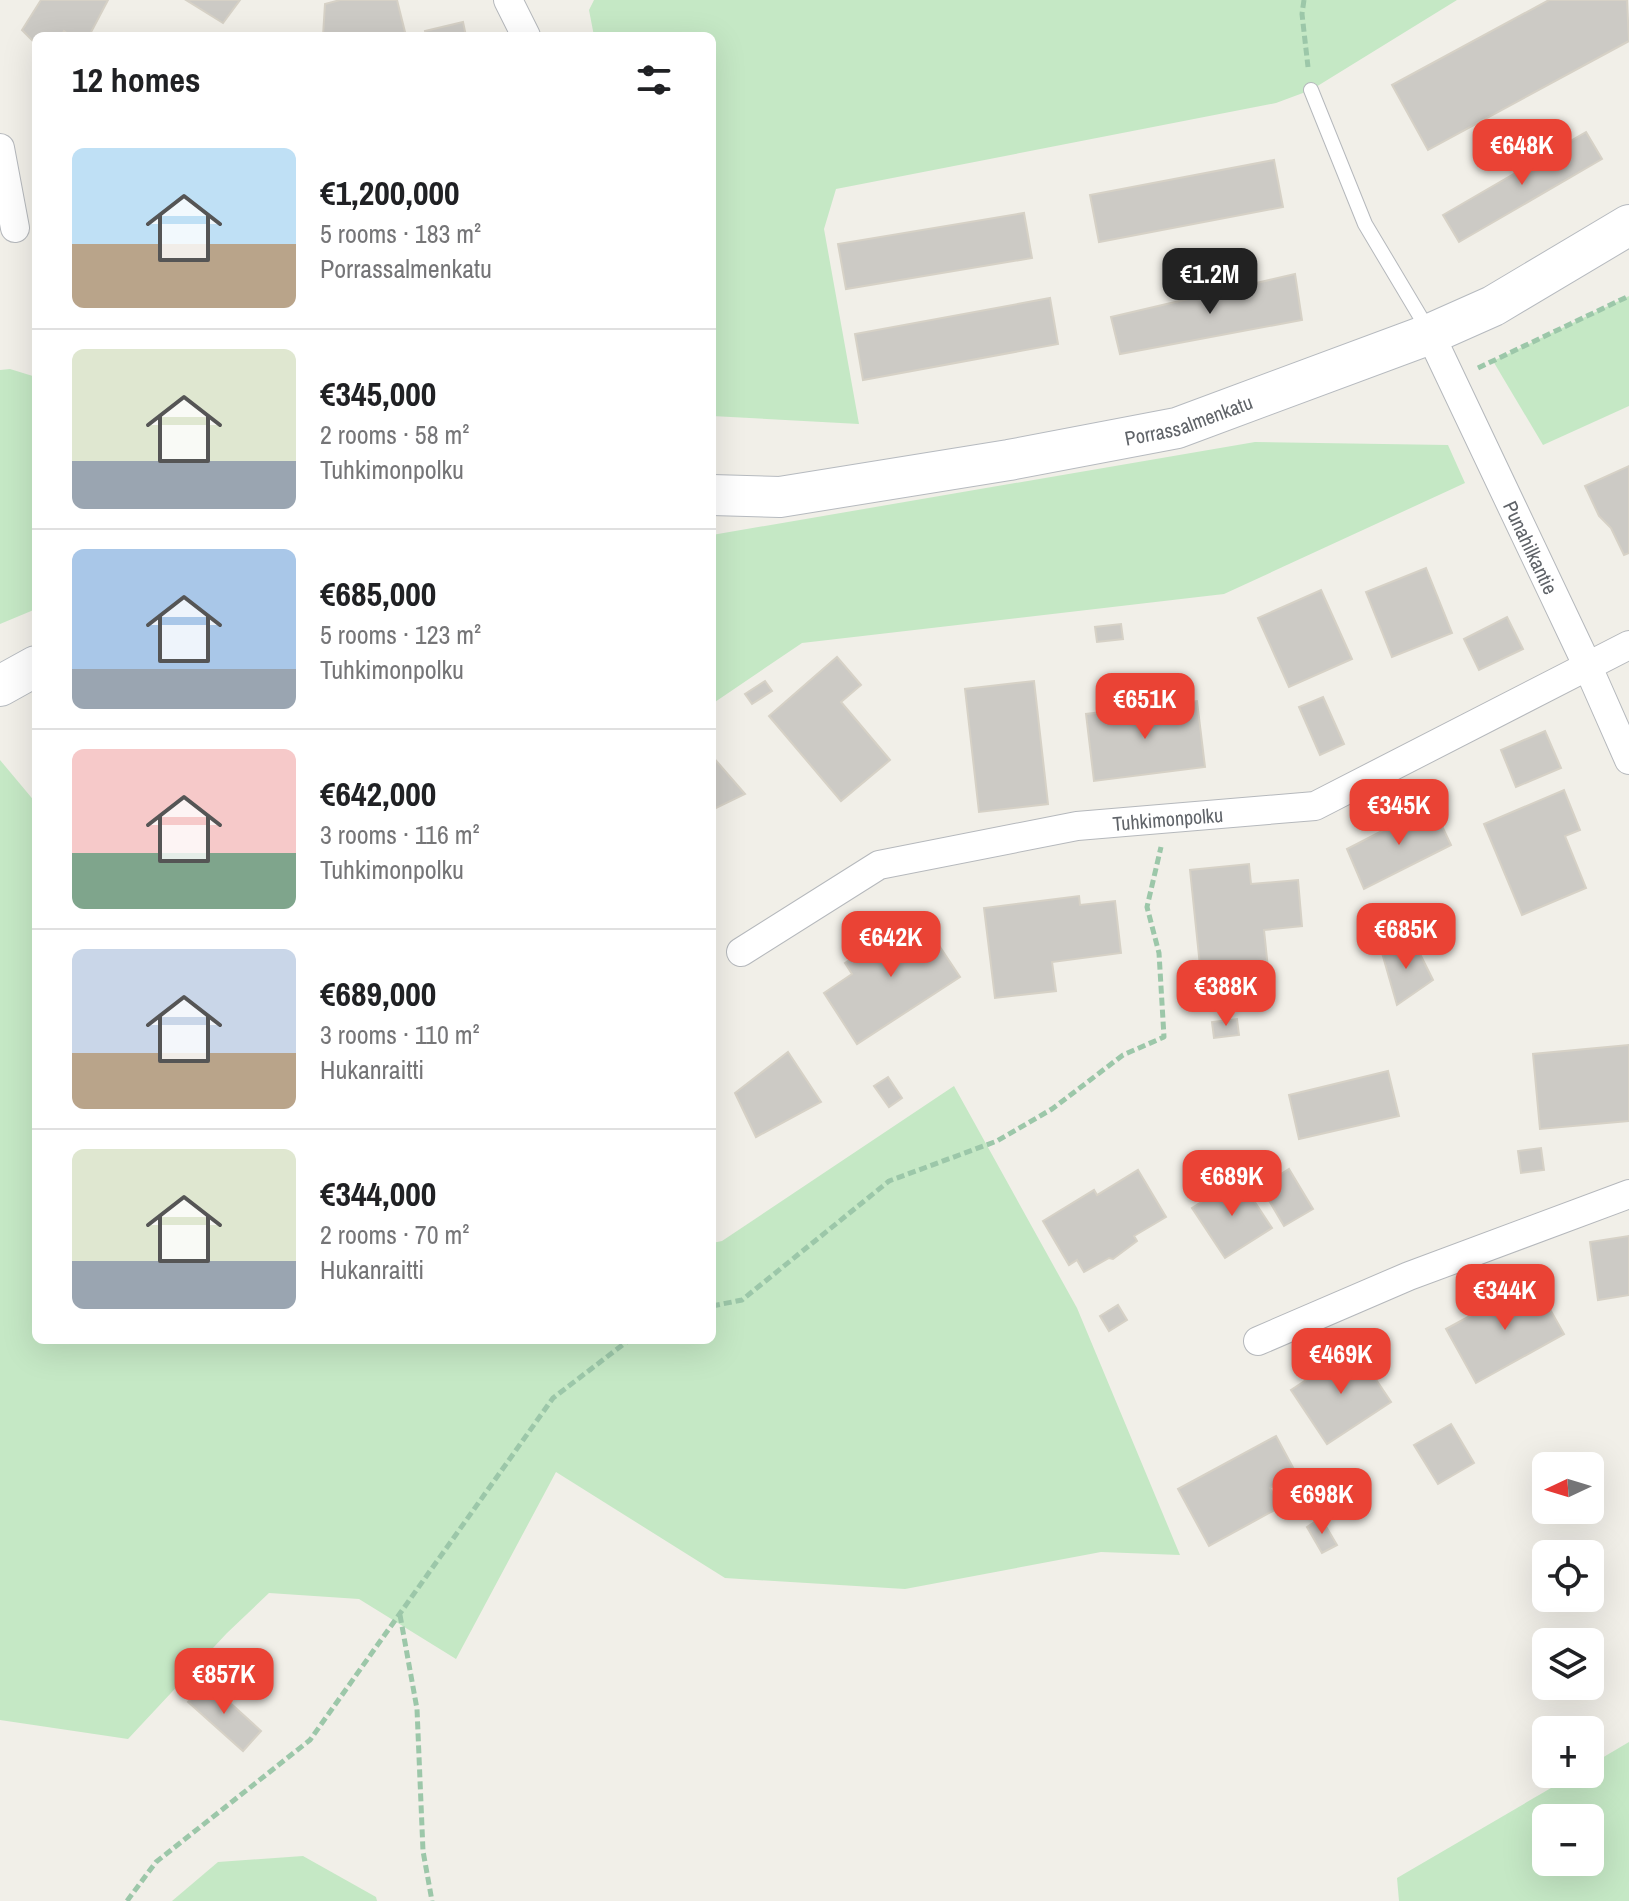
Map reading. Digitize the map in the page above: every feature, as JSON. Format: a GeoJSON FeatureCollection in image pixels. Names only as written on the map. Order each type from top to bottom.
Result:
{"type":"FeatureCollection","features":[{"type":"Feature","properties":{"kind":"street"},"geometry":{"type":"LineString","coordinates":[[508,0],[524,32]]}},
{"type":"Feature","properties":{"kind":"street"},"geometry":{"type":"LineString","coordinates":[[0,148],[15,228]]}},
{"type":"Feature","properties":{"kind":"street","name":"Porrassalmenkatu"},"geometry":{"type":"LineString","coordinates":[[716,495],[780,497],[1009,460],[1177,428],[1430,334],[1493,306],[1629,225]]}},
{"type":"Feature","properties":{"kind":"street","name":"Punahilkantie"},"geometry":{"type":"LineString","coordinates":[[1430,334],[1629,760]]}},
{"type":"Feature","properties":{"kind":"street","name":"Tuhkimonpolku"},"geometry":{"type":"LineString","coordinates":[[741,952],[879,865],[1077,826],[1315,806],[1629,645]]}},
{"type":"Feature","properties":{"kind":"street"},"geometry":{"type":"LineString","coordinates":[[0,686],[32,668]]}},
{"type":"Feature","properties":{"kind":"street"},"geometry":{"type":"LineString","coordinates":[[1258,1341],[1409,1276],[1629,1194]]}},
{"type":"Feature","properties":{"kind":"lane"},"geometry":{"type":"LineString","coordinates":[[1311,90],[1365,224],[1430,334]]}},
{"type":"Feature","properties":{"kind":"path"},"geometry":{"type":"LineString","coordinates":[[1304,0],[1302,14],[1311,90]]}},
{"type":"Feature","properties":{"kind":"path"},"geometry":{"type":"LineString","coordinates":[[1452,380],[1629,296]]}},
{"type":"Feature","properties":{"kind":"path"},"geometry":{"type":"LineString","coordinates":[[716,1305],[742,1300],[889,1181],[997,1141],[1052,1109],[1123,1055],[1164,1037],[1159,953],[1147,907],[1168,819]]}},
{"type":"Feature","properties":{"kind":"path"},"geometry":{"type":"LineString","coordinates":[[127,1901],[156,1862],[310,1740],[553,1398],[624,1344]]}},
{"type":"Feature","properties":{"kind":"path"},"geometry":{"type":"LineString","coordinates":[[400,1614],[417,1709],[423,1851],[432,1901]]}},
{"type":"Feature","properties":{"kind":"green space"},"geometry":{"type":"Polygon","coordinates":[[[594,0],[1457,0],[1311,90],[1276,103],[836,189],[824,229],[859,424],[716,416],[716,32],[593,32],[589,10],[594,0]]]}},
{"type":"Feature","properties":{"kind":"green space"},"geometry":{"type":"Polygon","coordinates":[[[1629,296],[1629,406],[1543,445],[1493,361],[1629,296]]]}},
{"type":"Feature","properties":{"kind":"green space"},"geometry":{"type":"Polygon","coordinates":[[[10,369],[32,376],[32,611],[0,624],[0,370],[10,369]]]}},
{"type":"Feature","properties":{"kind":"green space"},"geometry":{"type":"Polygon","coordinates":[[[1255,442],[1448,445],[1465,483],[1224,594],[802,643],[716,701],[716,534],[1255,442]]]}},
{"type":"Feature","properties":{"kind":"green space"},"geometry":{"type":"Polygon","coordinates":[[[0,760],[32,798],[32,1344],[716,1344],[716,1242],[954,1086],[1077,1308],[1180,1555],[1101,1552],[905,1589],[725,1578],[556,1472],[456,1659],[359,1599],[269,1593],[227,1633],[128,1739],[0,1720],[0,760]]]}},
{"type":"Feature","properties":{"kind":"green space"},"geometry":{"type":"Polygon","coordinates":[[[1629,1742],[1629,1901],[1399,1901],[1397,1878],[1551,1788],[1604,1788],[1604,1757],[1629,1742]]]}},
{"type":"Feature","properties":{"kind":"green space"},"geometry":{"type":"Polygon","coordinates":[[[303,1856],[376,1897],[377,1901],[172,1901],[218,1862],[303,1856]]]}},
{"type":"Feature","properties":{"kind":"building"},"geometry":{"type":"Polygon","coordinates":[[[41,0],[108,0],[91,32],[32,32],[32,40],[22,30],[41,0]]]}},
{"type":"Feature","properties":{"kind":"building"},"geometry":{"type":"Polygon","coordinates":[[[186,0],[240,0],[223,23],[186,0]]]}},
{"type":"Feature","properties":{"kind":"building"},"geometry":{"type":"Polygon","coordinates":[[[340,0],[397,0],[405,32],[323,32],[325,4],[340,0]]]}},
{"type":"Feature","properties":{"kind":"building"},"geometry":{"type":"Polygon","coordinates":[[[1549,0],[1627,0],[1629,41],[1428,150],[1392,85],[1549,0]]]}},
{"type":"Feature","properties":{"kind":"building"},"geometry":{"type":"Polygon","coordinates":[[[463,22],[465,32],[425,32],[463,22]]]}},
{"type":"Feature","properties":{"kind":"building"},"geometry":{"type":"Polygon","coordinates":[[[1586,132],[1602,159],[1459,242],[1443,215],[1586,132]]]}},
{"type":"Feature","properties":{"kind":"building"},"geometry":{"type":"Polygon","coordinates":[[[1274,160],[1283,207],[1099,242],[1090,195],[1274,160]]]}},
{"type":"Feature","properties":{"kind":"building"},"geometry":{"type":"Polygon","coordinates":[[[1024,213],[1032,258],[846,289],[838,244],[1024,213]]]}},
{"type":"Feature","properties":{"kind":"building"},"geometry":{"type":"Polygon","coordinates":[[[1295,274],[1302,320],[1120,354],[1111,317],[1295,274]]]}},
{"type":"Feature","properties":{"kind":"building"},"geometry":{"type":"Polygon","coordinates":[[[1050,298],[1058,344],[863,380],[855,334],[1050,298]]]}},
{"type":"Feature","properties":{"kind":"building"},"geometry":{"type":"Polygon","coordinates":[[[1629,466],[1629,553],[1624,555],[1611,528],[1599,516],[1585,486],[1629,466]]]}},
{"type":"Feature","properties":{"kind":"building"},"geometry":{"type":"Polygon","coordinates":[[[1426,568],[1452,633],[1392,657],[1366,592],[1426,568]]]}},
{"type":"Feature","properties":{"kind":"building"},"geometry":{"type":"Polygon","coordinates":[[[1321,590],[1352,659],[1289,687],[1258,618],[1321,590]]]}},
{"type":"Feature","properties":{"kind":"building"},"geometry":{"type":"Polygon","coordinates":[[[1507,617],[1523,649],[1479,670],[1464,639],[1507,617]]]}},
{"type":"Feature","properties":{"kind":"building"},"geometry":{"type":"Polygon","coordinates":[[[1121,624],[1123,639],[1097,642],[1095,627],[1121,624]]]}},
{"type":"Feature","properties":{"kind":"building"},"geometry":{"type":"Polygon","coordinates":[[[837,657],[861,685],[841,702],[890,760],[841,801],[769,716],[837,657]]]}},
{"type":"Feature","properties":{"kind":"building"},"geometry":{"type":"Polygon","coordinates":[[[765,681],[772,691],[752,704],[745,694],[765,681]]]}},
{"type":"Feature","properties":{"kind":"building"},"geometry":{"type":"Polygon","coordinates":[[[1034,681],[1048,804],[979,812],[965,689],[1034,681]]]}},
{"type":"Feature","properties":{"kind":"building"},"geometry":{"type":"Polygon","coordinates":[[[1323,697],[1344,744],[1320,755],[1299,707],[1323,697]]]}},
{"type":"Feature","properties":{"kind":"building"},"geometry":{"type":"Polygon","coordinates":[[[1197,701],[1205,767],[1094,781],[1086,714],[1197,701]]]}},
{"type":"Feature","properties":{"kind":"building"},"geometry":{"type":"Polygon","coordinates":[[[1545,731],[1561,768],[1516,787],[1501,750],[1545,731]]]}},
{"type":"Feature","properties":{"kind":"building"},"geometry":{"type":"Polygon","coordinates":[[[716,761],[745,794],[716,808],[716,761]]]}},
{"type":"Feature","properties":{"kind":"building"},"geometry":{"type":"Polygon","coordinates":[[[1564,790],[1580,830],[1565,836],[1586,888],[1522,915],[1484,824],[1564,790]]]}},
{"type":"Feature","properties":{"kind":"building"},"geometry":{"type":"Polygon","coordinates":[[[1432,805],[1451,845],[1364,889],[1347,849],[1432,805]]]}},
{"type":"Feature","properties":{"kind":"building"},"geometry":{"type":"Polygon","coordinates":[[[1249,864],[1251,884],[1298,880],[1302,926],[1264,930],[1269,978],[1202,985],[1190,870],[1249,864]]]}},
{"type":"Feature","properties":{"kind":"building"},"geometry":{"type":"Polygon","coordinates":[[[1079,896],[1080,905],[1115,901],[1121,953],[1052,962],[1056,991],[995,998],[984,908],[1079,896]]]}},
{"type":"Feature","properties":{"kind":"building"},"geometry":{"type":"Polygon","coordinates":[[[918,914],[960,977],[857,1044],[824,993],[852,974],[845,963],[918,914]]]}},
{"type":"Feature","properties":{"kind":"building"},"geometry":{"type":"Polygon","coordinates":[[[1414,942],[1433,980],[1397,1005],[1382,953],[1414,942]]]}},
{"type":"Feature","properties":{"kind":"building"},"geometry":{"type":"Polygon","coordinates":[[[1237,1019],[1239,1035],[1214,1038],[1212,1022],[1237,1019]]]}},
{"type":"Feature","properties":{"kind":"building"},"geometry":{"type":"Polygon","coordinates":[[[1629,1045],[1629,1121],[1540,1129],[1533,1054],[1629,1045]]]}},
{"type":"Feature","properties":{"kind":"building"},"geometry":{"type":"Polygon","coordinates":[[[788,1052],[821,1102],[756,1137],[735,1093],[788,1052]]]}},
{"type":"Feature","properties":{"kind":"building"},"geometry":{"type":"Polygon","coordinates":[[[1388,1071],[1399,1116],[1299,1139],[1289,1095],[1388,1071]]]}},
{"type":"Feature","properties":{"kind":"building"},"geometry":{"type":"Polygon","coordinates":[[[888,1077],[902,1098],[889,1107],[874,1086],[888,1077]]]}},
{"type":"Feature","properties":{"kind":"building"},"geometry":{"type":"Polygon","coordinates":[[[1541,1148],[1544,1170],[1521,1173],[1518,1151],[1541,1148]]]}},
{"type":"Feature","properties":{"kind":"building"},"geometry":{"type":"Polygon","coordinates":[[[1289,1169],[1313,1209],[1284,1226],[1261,1187],[1289,1169]]]}},
{"type":"Feature","properties":{"kind":"building"},"geometry":{"type":"Polygon","coordinates":[[[1138,1170],[1166,1217],[1134,1236],[1137,1241],[1113,1259],[1109,1258],[1084,1272],[1077,1260],[1069,1265],[1043,1221],[1094,1190],[1097,1195],[1138,1170]]]}},
{"type":"Feature","properties":{"kind":"building"},"geometry":{"type":"Polygon","coordinates":[[[1239,1178],[1272,1228],[1225,1258],[1192,1208],[1239,1178]]]}},
{"type":"Feature","properties":{"kind":"building"},"geometry":{"type":"Polygon","coordinates":[[[1629,1236],[1629,1295],[1598,1300],[1590,1242],[1629,1236]]]}},
{"type":"Feature","properties":{"kind":"building"},"geometry":{"type":"Polygon","coordinates":[[[1534,1281],[1564,1334],[1476,1383],[1446,1329],[1534,1281]]]}},
{"type":"Feature","properties":{"kind":"building"},"geometry":{"type":"Polygon","coordinates":[[[1118,1305],[1127,1320],[1109,1331],[1100,1316],[1118,1305]]]}},
{"type":"Feature","properties":{"kind":"building"},"geometry":{"type":"Polygon","coordinates":[[[1355,1348],[1391,1402],[1327,1444],[1291,1390],[1355,1348]]]}},
{"type":"Feature","properties":{"kind":"building"},"geometry":{"type":"Polygon","coordinates":[[[1451,1424],[1474,1463],[1438,1484],[1414,1445],[1451,1424]]]}},
{"type":"Feature","properties":{"kind":"building"},"geometry":{"type":"Polygon","coordinates":[[[1276,1436],[1296,1473],[1270,1488],[1280,1507],[1209,1546],[1178,1489],[1276,1436]]]}},
{"type":"Feature","properties":{"kind":"building"},"geometry":{"type":"Polygon","coordinates":[[[1321,1518],[1337,1545],[1322,1553],[1307,1527],[1321,1518]]]}},
{"type":"Feature","properties":{"kind":"building"},"geometry":{"type":"Polygon","coordinates":[[[206,1681],[261,1731],[243,1751],[188,1702],[206,1681]]]}}]}
